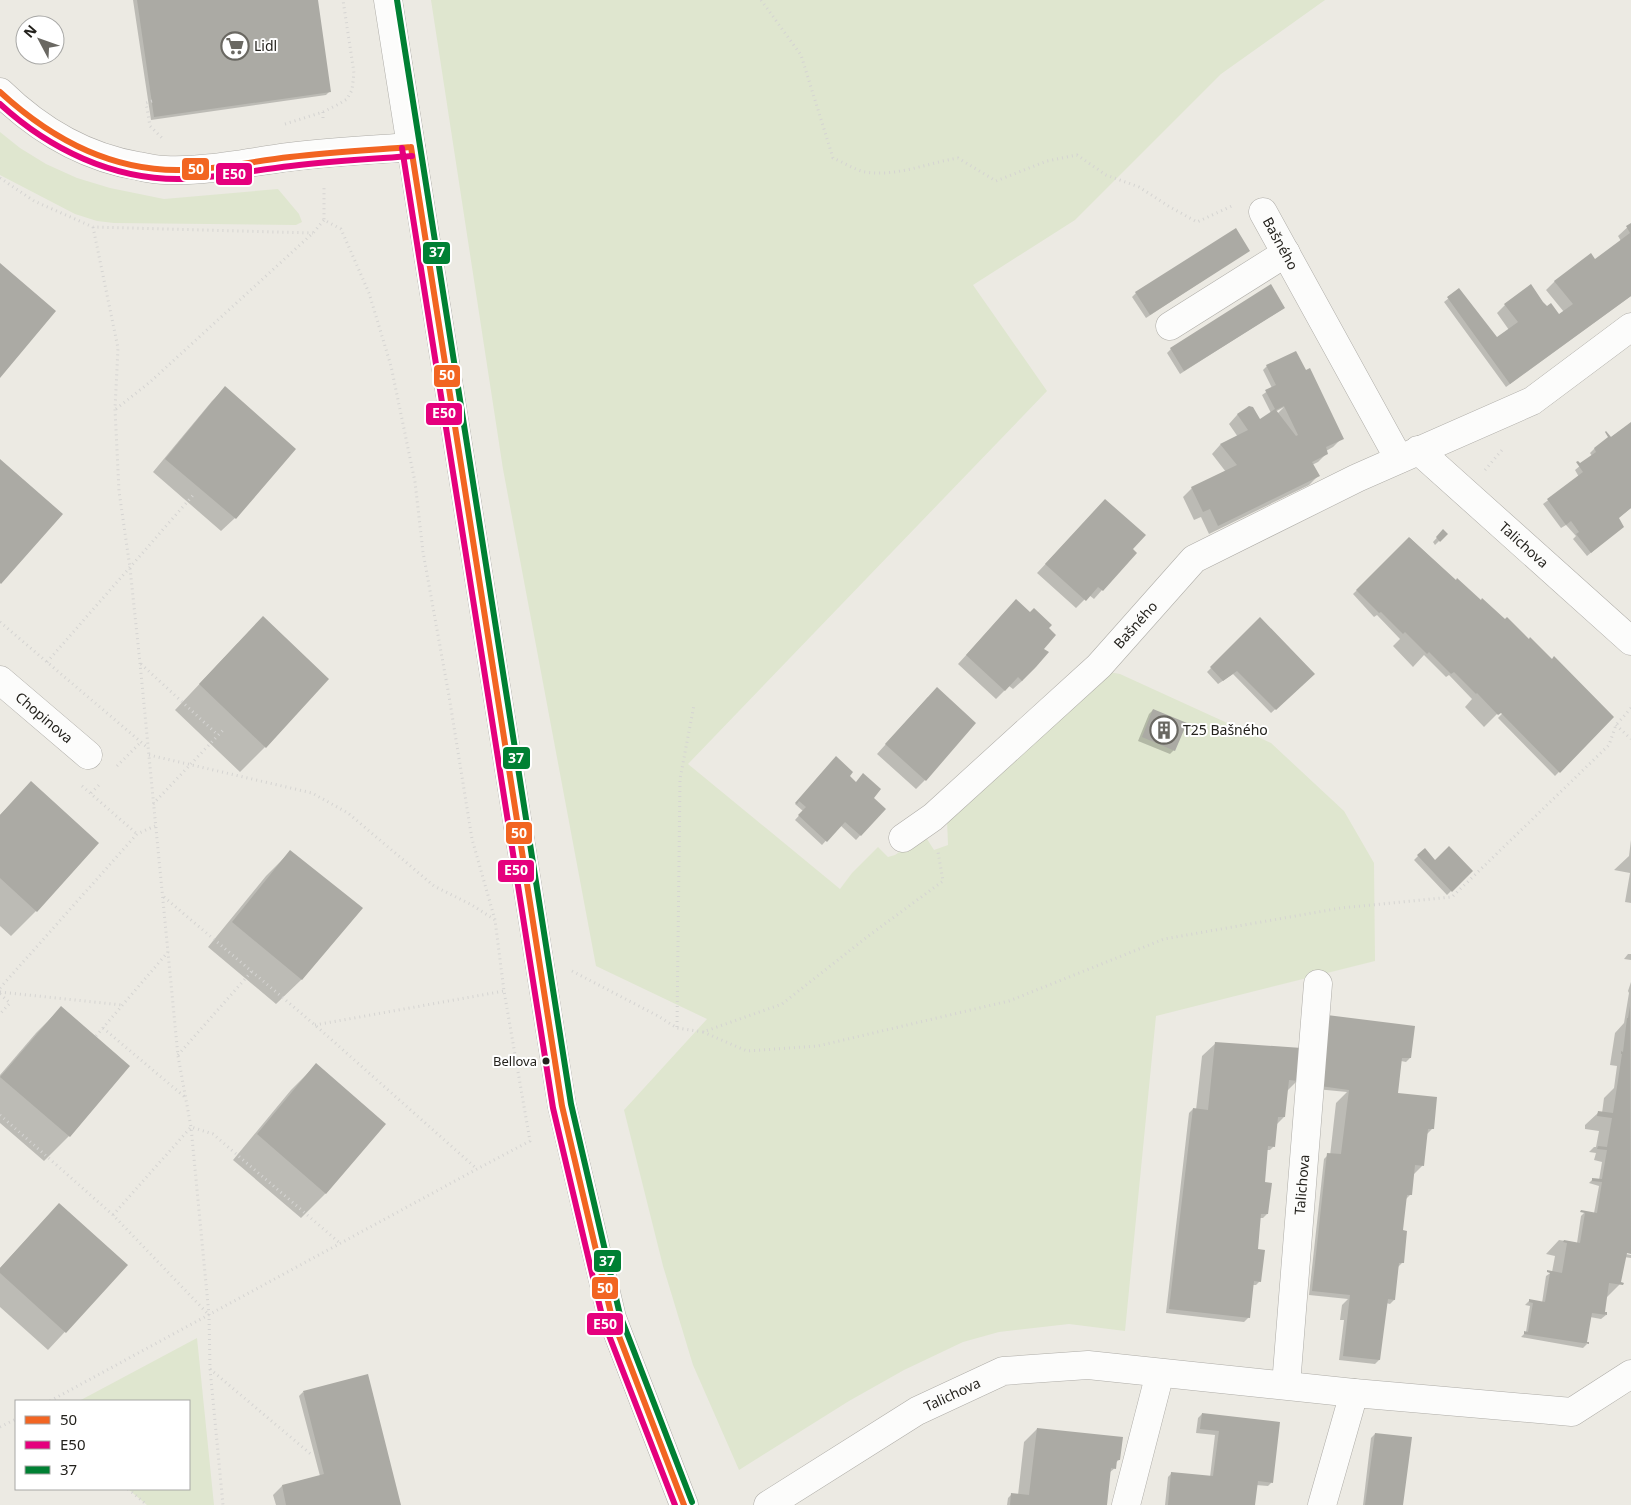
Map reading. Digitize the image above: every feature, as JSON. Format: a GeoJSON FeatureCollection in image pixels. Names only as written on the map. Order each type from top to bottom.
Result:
{"type":"FeatureCollection","features":[{"type":"Feature","properties":{"kind":"street"},"geometry":{"type":"LineString","coordinates":[[388,0],[562,1106],[612,1318],[684,1505]]}},
{"type":"Feature","properties":{"kind":"street"},"geometry":{"type":"LineString","coordinates":[[0,92],[32,120],[66,142],[97,156],[129,165],[163,170],[197,169],[324,153],[411,147]]}},
{"type":"Feature","properties":{"kind":"street","name":"Bašného"},"geometry":{"type":"LineString","coordinates":[[1263,212],[1409,454]]}},
{"type":"Feature","properties":{"kind":"street"},"geometry":{"type":"LineString","coordinates":[[1170,326],[1286,253]]}},
{"type":"Feature","properties":{"kind":"street","name":"Bašného"},"geometry":{"type":"LineString","coordinates":[[903,838],[932,817],[1099,666],[1194,559],[1357,478],[1532,401],[1631,327]]}},
{"type":"Feature","properties":{"kind":"street","name":"Talichova"},"geometry":{"type":"LineString","coordinates":[[1409,454],[1466,493],[1631,641]]}},
{"type":"Feature","properties":{"kind":"street","name":"Chopinova"},"geometry":{"type":"LineString","coordinates":[[0,680],[88,755]]}},
{"type":"Feature","properties":{"kind":"street","name":"Talichova"},"geometry":{"type":"LineString","coordinates":[[1286,1386],[1318,984]]}},
{"type":"Feature","properties":{"kind":"street","name":"Talichova"},"geometry":{"type":"LineString","coordinates":[[768,1505],[917,1411],[1003,1371],[1088,1365],[1354,1393],[1572,1412],[1631,1374]]}},
{"type":"Feature","properties":{"kind":"street"},"geometry":{"type":"LineString","coordinates":[[1126,1505],[1160,1373]]}},
{"type":"Feature","properties":{"kind":"street"},"geometry":{"type":"LineString","coordinates":[[1322,1505],[1354,1393]]}},
{"type":"Feature","properties":{"kind":"path"},"geometry":{"type":"LineString","coordinates":[[285,124],[323,112],[347,99],[352,90],[354,82],[343,0]]}},
{"type":"Feature","properties":{"kind":"path"},"geometry":{"type":"LineString","coordinates":[[761,0],[802,55],[833,158],[864,172],[898,172],[958,158],[996,181],[1047,161],[1077,155],[1106,175],[1139,187],[1197,222],[1244,200],[1263,212]]}},
{"type":"Feature","properties":{"kind":"path"},"geometry":{"type":"LineString","coordinates":[[152,101],[146,103],[150,126],[162,137],[170,141]]}},
{"type":"Feature","properties":{"kind":"path"},"geometry":{"type":"LineString","coordinates":[[115,409],[150,382],[313,233],[324,220],[323,112]]}},
{"type":"Feature","properties":{"kind":"path"},"geometry":{"type":"LineString","coordinates":[[0,178],[34,201],[94,227],[313,233]]}},
{"type":"Feature","properties":{"kind":"path"},"geometry":{"type":"LineString","coordinates":[[52,1400],[530,1141],[504,991],[495,920],[472,839],[424,552],[415,482],[391,366],[368,294],[341,229],[324,220]]}},
{"type":"Feature","properties":{"kind":"path"},"geometry":{"type":"LineString","coordinates":[[94,227],[118,348],[115,409],[120,491],[130,568],[155,826],[164,896],[178,1056],[191,1127],[209,1315],[210,1369],[223,1505]]}},
{"type":"Feature","properties":{"kind":"path"},"geometry":{"type":"LineString","coordinates":[[1466,493],[1507,444]]}},
{"type":"Feature","properties":{"kind":"path"},"geometry":{"type":"LineString","coordinates":[[47,662],[195,493]]}},
{"type":"Feature","properties":{"kind":"path"},"geometry":{"type":"LineString","coordinates":[[0,622],[148,748]]}},
{"type":"Feature","properties":{"kind":"path"},"geometry":{"type":"LineString","coordinates":[[140,663],[218,736]]}},
{"type":"Feature","properties":{"kind":"path"},"geometry":{"type":"LineString","coordinates":[[677,1028],[680,779],[694,705]]}},
{"type":"Feature","properties":{"kind":"path"},"geometry":{"type":"LineString","coordinates":[[538,952],[677,1028],[703,1032],[747,1051],[818,1046],[1009,1001],[1164,939],[1341,908],[1452,897],[1609,745],[1616,725],[1631,708]]}},
{"type":"Feature","properties":{"kind":"path"},"geometry":{"type":"LineString","coordinates":[[1616,725],[1631,739]]}},
{"type":"Feature","properties":{"kind":"path"},"geometry":{"type":"LineString","coordinates":[[153,804],[226,728]]}},
{"type":"Feature","properties":{"kind":"path"},"geometry":{"type":"LineString","coordinates":[[149,756],[312,793],[348,813],[434,886],[472,905],[495,920]]}},
{"type":"Feature","properties":{"kind":"path"},"geometry":{"type":"LineString","coordinates":[[703,1032],[782,1004],[867,937],[943,881],[932,817]]}},
{"type":"Feature","properties":{"kind":"path"},"geometry":{"type":"LineString","coordinates":[[0,988],[137,834],[155,826]]}},
{"type":"Feature","properties":{"kind":"path"},"geometry":{"type":"LineString","coordinates":[[164,896],[315,1025],[477,1169]]}},
{"type":"Feature","properties":{"kind":"path"},"geometry":{"type":"LineString","coordinates":[[96,1036],[168,952]]}},
{"type":"Feature","properties":{"kind":"path"},"geometry":{"type":"LineString","coordinates":[[178,1056],[252,971]]}},
{"type":"Feature","properties":{"kind":"path"},"geometry":{"type":"LineString","coordinates":[[315,1025],[504,991]]}},
{"type":"Feature","properties":{"kind":"path"},"geometry":{"type":"LineString","coordinates":[[0,993],[122,1005]]}},
{"type":"Feature","properties":{"kind":"path"},"geometry":{"type":"LineString","coordinates":[[0,993],[10,1003],[0,1014]]}},
{"type":"Feature","properties":{"kind":"path"},"geometry":{"type":"LineString","coordinates":[[103,1028],[186,1098]]}},
{"type":"Feature","properties":{"kind":"path"},"geometry":{"type":"LineString","coordinates":[[0,1115],[113,1215],[209,1315]]}},
{"type":"Feature","properties":{"kind":"path"},"geometry":{"type":"LineString","coordinates":[[191,1127],[213,1134],[341,1244]]}},
{"type":"Feature","properties":{"kind":"path"},"geometry":{"type":"LineString","coordinates":[[113,1215],[191,1127]]}},
{"type":"Feature","properties":{"kind":"path"},"geometry":{"type":"LineString","coordinates":[[210,1369],[313,1456]]}},
{"type":"Feature","properties":{"kind":"path"},"geometry":{"type":"LineString","coordinates":[[0,1427],[15,1420]]}},
{"type":"Feature","properties":{"kind":"path"},"geometry":{"type":"LineString","coordinates":[[129,1490],[147,1505]]}},
{"type":"Feature","properties":{"kind":"green space"},"geometry":{"type":"Polygon","coordinates":[[[431,0],[1325,0],[1221,74],[1075,220],[973,285],[1047,391],[688,764],[840,889],[852,873],[878,847],[888,857],[895,855],[923,836],[934,850],[948,845],[947,820],[1109,672],[1120,674],[1271,743],[1344,811],[1374,863],[1375,961],[1156,1016],[1125,1331],[1069,1324],[999,1332],[963,1342],[904,1370],[849,1401],[739,1470],[693,1365],[663,1266],[624,1110],[707,1019],[596,966],[503,469],[431,0]]]}},
{"type":"Feature","properties":{"kind":"green space"},"geometry":{"type":"Polygon","coordinates":[[[0,132],[20,148],[46,164],[77,178],[110,188],[164,199],[278,189],[299,214],[302,222],[296,225],[114,223],[97,221],[75,214],[0,175],[0,132]]]}},
{"type":"Feature","properties":{"kind":"green space"},"geometry":{"type":"Polygon","coordinates":[[[197,1338],[214,1505],[147,1505],[129,1490],[190,1490],[190,1400],[81,1400],[197,1338]]]}},
{"type":"Feature","properties":{"kind":"building","name":"Lidl"},"geometry":{"type":"Polygon","coordinates":[[[137,0],[318,0],[331,92],[154,117],[137,0]]]}},
{"type":"Feature","properties":{"kind":"building"},"geometry":{"type":"Polygon","coordinates":[[[1631,223],[1631,296],[1510,384],[1447,297],[1459,288],[1497,337],[1518,322],[1504,304],[1531,284],[1543,302],[1547,306],[1551,303],[1559,314],[1573,304],[1554,281],[1591,253],[1595,259],[1630,233],[1626,226],[1631,223]]]}},
{"type":"Feature","properties":{"kind":"building"},"geometry":{"type":"Polygon","coordinates":[[[1236,228],[1250,251],[1150,315],[1135,292],[1236,228]]]}},
{"type":"Feature","properties":{"kind":"building"},"geometry":{"type":"Polygon","coordinates":[[[0,263],[56,311],[0,378],[0,263]]]}},
{"type":"Feature","properties":{"kind":"building"},"geometry":{"type":"Polygon","coordinates":[[[1271,284],[1285,308],[1184,371],[1170,348],[1271,284]]]}},
{"type":"Feature","properties":{"kind":"building"},"geometry":{"type":"Polygon","coordinates":[[[1296,351],[1306,370],[1310,368],[1344,439],[1326,447],[1328,454],[1312,462],[1320,476],[1218,526],[1210,509],[1203,512],[1191,487],[1237,465],[1220,444],[1248,430],[1237,414],[1249,406],[1253,407],[1260,419],[1275,409],[1265,390],[1276,385],[1266,365],[1296,351]],[[1284,406],[1276,410],[1296,436],[1298,435],[1284,406]]]}},
{"type":"Feature","properties":{"kind":"building"},"geometry":{"type":"Polygon","coordinates":[[[225,386],[296,449],[236,519],[165,459],[225,386]]]}},
{"type":"Feature","properties":{"kind":"building"},"geometry":{"type":"Polygon","coordinates":[[[1631,422],[1631,508],[1619,518],[1624,527],[1591,553],[1576,534],[1579,532],[1571,521],[1566,525],[1547,499],[1583,472],[1576,462],[1580,463],[1596,452],[1594,448],[1608,437],[1606,431],[1611,437],[1631,422]]]}},
{"type":"Feature","properties":{"kind":"building"},"geometry":{"type":"Polygon","coordinates":[[[0,459],[63,514],[1,584],[0,583],[0,459]]]}},
{"type":"Feature","properties":{"kind":"building"},"geometry":{"type":"Polygon","coordinates":[[[1105,499],[1146,535],[1133,549],[1137,553],[1103,591],[1098,587],[1086,601],[1045,564],[1105,499]]]}},
{"type":"Feature","properties":{"kind":"building"},"geometry":{"type":"Polygon","coordinates":[[[1443,529],[1448,534],[1440,542],[1436,537],[1443,529]]]}},
{"type":"Feature","properties":{"kind":"building"},"geometry":{"type":"Polygon","coordinates":[[[1409,537],[1456,580],[1457,578],[1505,619],[1507,617],[1552,659],[1554,656],[1614,717],[1560,773],[1501,713],[1498,715],[1454,672],[1451,674],[1405,632],[1403,634],[1356,590],[1409,537]]]}},
{"type":"Feature","properties":{"kind":"building"},"geometry":{"type":"Polygon","coordinates":[[[1016,599],[1030,612],[1034,608],[1052,625],[1049,628],[1056,635],[1044,649],[1049,652],[1036,667],[1022,681],[1018,677],[1005,691],[966,655],[1016,599]]]}},
{"type":"Feature","properties":{"kind":"building"},"geometry":{"type":"Polygon","coordinates":[[[263,616],[329,679],[266,748],[199,684],[263,616]]]}},
{"type":"Feature","properties":{"kind":"building"},"geometry":{"type":"Polygon","coordinates":[[[1260,617],[1315,674],[1276,710],[1237,671],[1223,681],[1210,667],[1260,617]]]}},
{"type":"Feature","properties":{"kind":"building"},"geometry":{"type":"Polygon","coordinates":[[[937,687],[976,723],[926,781],[885,744],[937,687]]]}},
{"type":"Feature","properties":{"kind":"building","name":"T25 Bašného"},"geometry":{"type":"Polygon","coordinates":[[[1153,709],[1187,723],[1175,751],[1142,737],[1153,709]]]}},
{"type":"Feature","properties":{"kind":"building"},"geometry":{"type":"Polygon","coordinates":[[[836,756],[853,772],[850,776],[856,782],[863,773],[881,789],[874,798],[886,809],[861,836],[845,822],[827,842],[798,815],[806,807],[799,801],[797,804],[795,803],[836,756]]]}},
{"type":"Feature","properties":{"kind":"building"},"geometry":{"type":"Polygon","coordinates":[[[31,781],[99,843],[37,912],[0,878],[0,815],[31,781]]]}},
{"type":"Feature","properties":{"kind":"building"},"geometry":{"type":"Polygon","coordinates":[[[1449,846],[1473,871],[1452,892],[1417,855],[1425,848],[1435,860],[1449,846]]]}},
{"type":"Feature","properties":{"kind":"building"},"geometry":{"type":"Polygon","coordinates":[[[290,850],[363,908],[302,980],[232,922],[290,850]]]}},
{"type":"Feature","properties":{"kind":"building"},"geometry":{"type":"Polygon","coordinates":[[[61,1006],[130,1066],[70,1137],[0,1077],[61,1006]]]}},
{"type":"Feature","properties":{"kind":"building"},"geometry":{"type":"Polygon","coordinates":[[[1630,1006],[1631,1254],[1627,1253],[1621,1282],[1624,1283],[1623,1285],[1609,1283],[1605,1312],[1607,1312],[1607,1315],[1592,1313],[1587,1342],[1589,1344],[1524,1334],[1524,1331],[1528,1332],[1533,1303],[1529,1302],[1529,1299],[1545,1302],[1550,1273],[1547,1270],[1562,1273],[1567,1243],[1563,1242],[1564,1240],[1580,1243],[1585,1213],[1580,1212],[1581,1210],[1597,1213],[1602,1182],[1592,1181],[1592,1178],[1602,1179],[1607,1150],[1597,1149],[1598,1146],[1607,1147],[1612,1118],[1597,1116],[1598,1111],[1613,1113],[1621,1051],[1623,1052],[1630,1006]]]}},
{"type":"Feature","properties":{"kind":"building"},"geometry":{"type":"Polygon","coordinates":[[[1327,1015],[1415,1026],[1411,1058],[1402,1058],[1398,1093],[1437,1097],[1434,1129],[1428,1129],[1424,1166],[1415,1165],[1412,1195],[1407,1195],[1403,1230],[1407,1231],[1404,1263],[1399,1263],[1395,1300],[1388,1299],[1380,1360],[1343,1356],[1350,1295],[1312,1291],[1327,1153],[1341,1154],[1349,1090],[1320,1086],[1327,1015]]]}},
{"type":"Feature","properties":{"kind":"building"},"geometry":{"type":"Polygon","coordinates":[[[1215,1042],[1302,1048],[1298,1081],[1289,1080],[1285,1117],[1278,1117],[1275,1147],[1268,1146],[1265,1182],[1272,1183],[1268,1214],[1261,1214],[1258,1249],[1265,1250],[1261,1282],[1254,1281],[1250,1318],[1169,1309],[1193,1108],[1208,1110],[1215,1042]]]}},
{"type":"Feature","properties":{"kind":"building"},"geometry":{"type":"Polygon","coordinates":[[[316,1063],[386,1124],[326,1194],[257,1134],[316,1063]]]}},
{"type":"Feature","properties":{"kind":"building"},"geometry":{"type":"Polygon","coordinates":[[[59,1203],[128,1265],[66,1333],[0,1273],[0,1268],[59,1203]]]}},
{"type":"Feature","properties":{"kind":"building"},"geometry":{"type":"Polygon","coordinates":[[[368,1374],[401,1505],[286,1505],[282,1485],[324,1474],[303,1391],[368,1374]]]}},
{"type":"Feature","properties":{"kind":"building"},"geometry":{"type":"Polygon","coordinates":[[[1202,1413],[1280,1422],[1273,1483],[1258,1481],[1255,1505],[1168,1505],[1171,1472],[1213,1476],[1219,1431],[1200,1429],[1202,1413]]]}},
{"type":"Feature","properties":{"kind":"building"},"geometry":{"type":"Polygon","coordinates":[[[1037,1428],[1123,1437],[1120,1460],[1117,1460],[1116,1469],[1111,1468],[1107,1505],[1010,1505],[1011,1493],[1029,1495],[1037,1428]]]}},
{"type":"Feature","properties":{"kind":"building"},"geometry":{"type":"Polygon","coordinates":[[[1375,1433],[1412,1437],[1403,1505],[1365,1505],[1375,1433]]]}},
{"type":"Feature","properties":{"kind":"transit line","name":"37"},"geometry":{"type":"LineString","coordinates":[[397,0],[571,1104],[620,1315],[692,1502]]}},
{"type":"Feature","properties":{"kind":"transit line","name":"50"},"geometry":{"type":"LineString","coordinates":[[0,92],[40,124],[83,149],[130,165],[155,169],[208,169],[305,155],[411,147]]}},
{"type":"Feature","properties":{"kind":"transit line","name":"E50"},"geometry":{"type":"LineString","coordinates":[[0,104],[39,135],[83,159],[107,168],[156,178],[181,179],[222,176],[306,164],[412,156]]}},
{"type":"Feature","properties":{"kind":"transit line","name":"50"},"geometry":{"type":"LineString","coordinates":[[411,147],[562,1106],[612,1318],[684,1505]]}},
{"type":"Feature","properties":{"kind":"transit line","name":"E50"},"geometry":{"type":"LineString","coordinates":[[402,148],[553,1108],[603,1320],[675,1505]]}},
{"type":"Feature","properties":{"kind":"place","name":"Lidl"},"geometry":{"type":"Point","coordinates":[235,46]}},
{"type":"Feature","properties":{"kind":"place","name":"T25 Bašného"},"geometry":{"type":"Point","coordinates":[1164,730]}},
{"type":"Feature","properties":{"kind":"place","name":"Bellova"},"geometry":{"type":"Point","coordinates":[546,1061]}}]}
